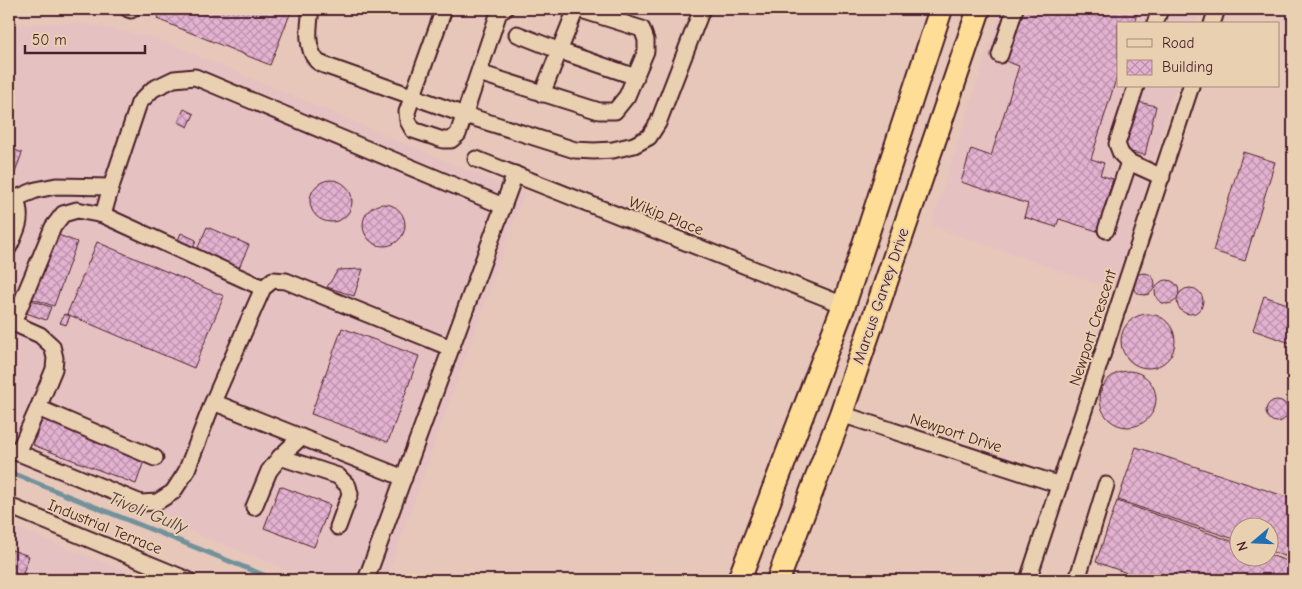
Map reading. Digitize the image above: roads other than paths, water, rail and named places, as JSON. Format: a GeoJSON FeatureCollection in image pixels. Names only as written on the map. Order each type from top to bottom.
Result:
{"type":"FeatureCollection","features":[{"type":"Feature","properties":{"kind":"highway","name":"Marcus Garvey Drive"},"geometry":{"type":"LineString","coordinates":[[739,580],[844,305],[940,9]]}},
{"type":"Feature","properties":{"kind":"highway","name":"Marcus Garvey Drive"},"geometry":{"type":"LineString","coordinates":[[778,580],[841,414],[979,9]]}},
{"type":"Feature","properties":{"kind":"street"},"geometry":{"type":"LineString","coordinates":[[311,9],[308,27],[311,50],[317,60],[324,65],[576,150],[594,152],[634,145],[649,137],[658,123],[702,9]]}},
{"type":"Feature","properties":{"kind":"street"},"geometry":{"type":"LineString","coordinates":[[444,9],[407,112],[408,120],[413,130],[444,140],[451,140],[458,134],[501,10]]}},
{"type":"Feature","properties":{"kind":"street"},"geometry":{"type":"LineString","coordinates":[[479,73],[542,94],[599,111],[615,111],[627,96],[646,52],[646,40],[642,29],[577,9],[542,94]]}},
{"type":"Feature","properties":{"kind":"street"},"geometry":{"type":"LineString","coordinates":[[1000,54],[1015,9]]}},
{"type":"Feature","properties":{"kind":"street"},"geometry":{"type":"LineString","coordinates":[[1157,22],[1160,9]]}},
{"type":"Feature","properties":{"kind":"street"},"geometry":{"type":"LineString","coordinates":[[1213,22],[1217,9]]}},
{"type":"Feature","properties":{"kind":"street"},"geometry":{"type":"LineString","coordinates":[[517,34],[636,77]]}},
{"type":"Feature","properties":{"kind":"street"},"geometry":{"type":"LineString","coordinates":[[103,215],[139,103],[153,89],[174,79],[195,77],[503,206]]}},
{"type":"Feature","properties":{"kind":"street"},"geometry":{"type":"LineString","coordinates":[[1135,88],[1118,144],[1121,154],[1129,162],[1162,177]]}},
{"type":"Feature","properties":{"kind":"street","name":"Newport Crescent"},"geometry":{"type":"LineString","coordinates":[[1028,580],[1190,88]]}},
{"type":"Feature","properties":{"kind":"street","name":"Wikip Place"},"geometry":{"type":"LineString","coordinates":[[476,159],[844,305]]}},
{"type":"Feature","properties":{"kind":"street"},"geometry":{"type":"LineString","coordinates":[[1106,230],[1129,162]]}},
{"type":"Feature","properties":{"kind":"street"},"geometry":{"type":"LineString","coordinates":[[366,580],[515,174]]}},
{"type":"Feature","properties":{"kind":"street"},"geometry":{"type":"LineString","coordinates":[[9,247],[17,230],[20,217],[20,209],[12,200],[36,190],[56,186],[111,187]]}},
{"type":"Feature","properties":{"kind":"street"},"geometry":{"type":"LineString","coordinates":[[263,288],[103,215],[77,210],[62,214],[53,227],[13,323],[40,335],[52,346],[55,358],[54,369],[38,408],[13,451],[141,503],[157,502],[173,492],[186,472],[213,402],[263,288],[273,280],[286,281],[451,348]]}},
{"type":"Feature","properties":{"kind":"street"},"geometry":{"type":"LineString","coordinates":[[213,402],[404,478]]}},
{"type":"Feature","properties":{"kind":"street"},"geometry":{"type":"LineString","coordinates":[[38,408],[155,458]]}},
{"type":"Feature","properties":{"kind":"street","name":"Newport Drive"},"geometry":{"type":"LineString","coordinates":[[841,414],[1060,485]]}},
{"type":"Feature","properties":{"kind":"street"},"geometry":{"type":"LineString","coordinates":[[254,507],[269,471],[280,457],[301,437]]}},
{"type":"Feature","properties":{"kind":"street"},"geometry":{"type":"LineString","coordinates":[[280,457],[338,476],[348,486],[350,494],[338,527]]}},
{"type":"Feature","properties":{"kind":"street"},"geometry":{"type":"LineString","coordinates":[[1077,580],[1106,485]]}},
{"type":"Feature","properties":{"kind":"street","name":"Industrial Terrace"},"geometry":{"type":"LineString","coordinates":[[9,506],[188,580]]}},
{"type":"Feature","properties":{"kind":"waterway","name":"Tivoli Gully"},"geometry":{"type":"LineString","coordinates":[[9,472],[276,580]]}}]}
